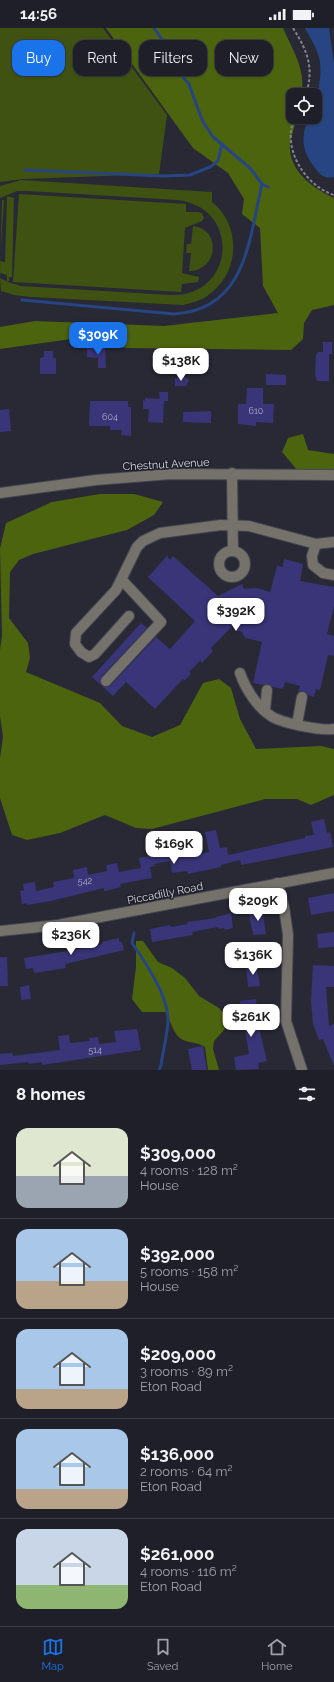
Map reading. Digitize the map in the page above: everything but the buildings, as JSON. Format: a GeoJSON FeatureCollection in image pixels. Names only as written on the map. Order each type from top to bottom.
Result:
{"type":"FeatureCollection","features":[{"type":"Feature","properties":{"kind":"street","name":"Chestnut Avenue"},"geometry":{"type":"LineString","coordinates":[[0,493],[91,481],[148,476],[232,473],[334,475]]}},
{"type":"Feature","properties":{"kind":"street"},"geometry":{"type":"LineString","coordinates":[[232,473],[233,551]]}},
{"type":"Feature","properties":{"kind":"street"},"geometry":{"type":"LineString","coordinates":[[129,616],[95,654],[89,657],[81,652],[75,644],[76,633],[122,580],[133,553],[143,541],[160,533],[192,528],[249,526],[316,544],[334,542]]}},
{"type":"Feature","properties":{"kind":"street"},"geometry":{"type":"LineString","coordinates":[[316,544],[312,556],[314,565],[323,572],[334,575]]}},
{"type":"Feature","properties":{"kind":"street"},"geometry":{"type":"LineString","coordinates":[[106,681],[161,622],[122,580]]}},
{"type":"Feature","properties":{"kind":"street"},"geometry":{"type":"LineString","coordinates":[[240,673],[252,696],[271,716],[324,730],[334,729]]}},
{"type":"Feature","properties":{"kind":"street"},"geometry":{"type":"LineString","coordinates":[[265,710],[267,690]]}},
{"type":"Feature","properties":{"kind":"street"},"geometry":{"type":"LineString","coordinates":[[297,724],[302,697]]}},
{"type":"Feature","properties":{"kind":"street","name":"Piccadilly Road"},"geometry":{"type":"LineString","coordinates":[[0,931],[58,925],[334,873]]}},
{"type":"Feature","properties":{"kind":"street"},"geometry":{"type":"LineString","coordinates":[[277,883],[284,907],[288,935],[286,1021],[302,1070]]}},
{"type":"Feature","properties":{"kind":"path"},"geometry":{"type":"LineString","coordinates":[[293,28],[305,47],[309,61],[310,80],[308,88]]}},
{"type":"Feature","properties":{"kind":"path"},"geometry":{"type":"LineString","coordinates":[[294,124],[291,129],[291,150],[300,169],[323,192],[334,195]]}},
{"type":"Feature","properties":{"kind":"green space"},"geometry":{"type":"Polygon","coordinates":[[[0,28],[103,28],[112,40],[73,40],[73,76],[131,76],[131,66],[167,115],[159,174],[23,179],[0,182],[0,28]]]}},
{"type":"Feature","properties":{"kind":"green space"},"geometry":{"type":"Polygon","coordinates":[[[106,28],[283,28],[298,60],[302,77],[302,88],[286,88],[286,124],[295,124],[290,142],[292,159],[295,166],[306,180],[319,190],[334,198],[334,305],[312,310],[304,323],[303,339],[291,350],[127,348],[78,338],[0,349],[0,327],[35,321],[164,326],[278,313],[263,286],[260,228],[242,214],[244,199],[228,173],[193,148],[141,76],[207,76],[207,40],[139,40],[139,74],[131,62],[131,40],[115,40],[106,28]]]}},
{"type":"Feature","properties":{"kind":"green space"},"geometry":{"type":"Polygon","coordinates":[[[21,180],[212,192],[212,202],[222,212],[229,224],[232,237],[233,250],[231,264],[226,276],[218,287],[207,296],[198,301],[183,305],[31,297],[14,295],[1,291],[0,278],[21,286],[170,295],[192,292],[208,283],[218,268],[222,252],[221,234],[213,219],[199,207],[178,200],[28,191],[17,191],[0,198],[0,186],[21,180]]]}},
{"type":"Feature","properties":{"kind":"green space"},"geometry":{"type":"Polygon","coordinates":[[[19,194],[186,204],[186,212],[202,213],[204,218],[202,221],[185,228],[182,273],[199,277],[198,282],[182,284],[181,292],[13,282],[19,194]]]}},
{"type":"Feature","properties":{"kind":"green space"},"geometry":{"type":"Polygon","coordinates":[[[7,196],[14,198],[12,277],[9,277],[9,281],[7,281],[7,275],[0,273],[0,261],[5,262],[7,196]]]}},
{"type":"Feature","properties":{"kind":"green space"},"geometry":{"type":"Polygon","coordinates":[[[2,200],[4,200],[1,252],[2,200]]]}},
{"type":"Feature","properties":{"kind":"green space"},"geometry":{"type":"Polygon","coordinates":[[[193,226],[202,229],[209,234],[213,250],[211,258],[206,264],[199,269],[189,271],[191,253],[186,253],[187,244],[191,244],[193,226]]]}},
{"type":"Feature","properties":{"kind":"green space"},"geometry":{"type":"Polygon","coordinates":[[[303,434],[308,450],[334,454],[334,471],[298,471],[282,452],[288,438],[303,434]]]}},
{"type":"Feature","properties":{"kind":"green space"},"geometry":{"type":"Polygon","coordinates":[[[100,494],[134,494],[163,502],[154,515],[127,530],[33,554],[19,560],[10,572],[9,618],[28,643],[30,658],[26,672],[100,703],[122,726],[152,737],[180,725],[203,683],[219,679],[231,688],[240,719],[256,749],[321,746],[334,749],[334,795],[311,805],[297,799],[265,799],[152,829],[136,828],[105,815],[60,833],[27,840],[12,835],[0,798],[0,758],[3,737],[0,716],[0,650],[2,636],[0,549],[6,523],[52,502],[100,494]]]}},
{"type":"Feature","properties":{"kind":"green space"},"geometry":{"type":"Polygon","coordinates":[[[136,941],[143,941],[158,962],[172,968],[185,978],[199,996],[219,1008],[225,1015],[227,1023],[224,1030],[214,1041],[213,1049],[219,1070],[208,1070],[205,1047],[180,1038],[177,1035],[166,1012],[142,1012],[132,999],[136,967],[136,941]]]}},
{"type":"Feature","properties":{"kind":"water"},"geometry":{"type":"Polygon","coordinates":[[[305,28],[329,28],[334,63],[334,177],[331,178],[320,173],[311,163],[305,151],[304,144],[304,132],[306,124],[322,124],[322,88],[318,88],[320,62],[314,44],[305,28]]]}},
{"type":"Feature","properties":{"kind":"waterway"},"geometry":{"type":"LineString","coordinates":[[154,28],[169,49],[176,69],[189,84],[202,120],[213,137],[250,168],[262,184],[268,187]]}},
{"type":"Feature","properties":{"kind":"waterway"},"geometry":{"type":"LineString","coordinates":[[25,170],[163,176],[190,175],[210,167],[218,161],[222,144]]}},
{"type":"Feature","properties":{"kind":"waterway"},"geometry":{"type":"LineString","coordinates":[[22,300],[174,314],[198,310],[216,300],[230,286],[240,268],[253,227],[262,184]]}},
{"type":"Feature","properties":{"kind":"waterway"},"geometry":{"type":"LineString","coordinates":[[134,933],[132,943],[156,981],[165,1002],[167,1012],[167,1033],[159,1070]]}}]}
